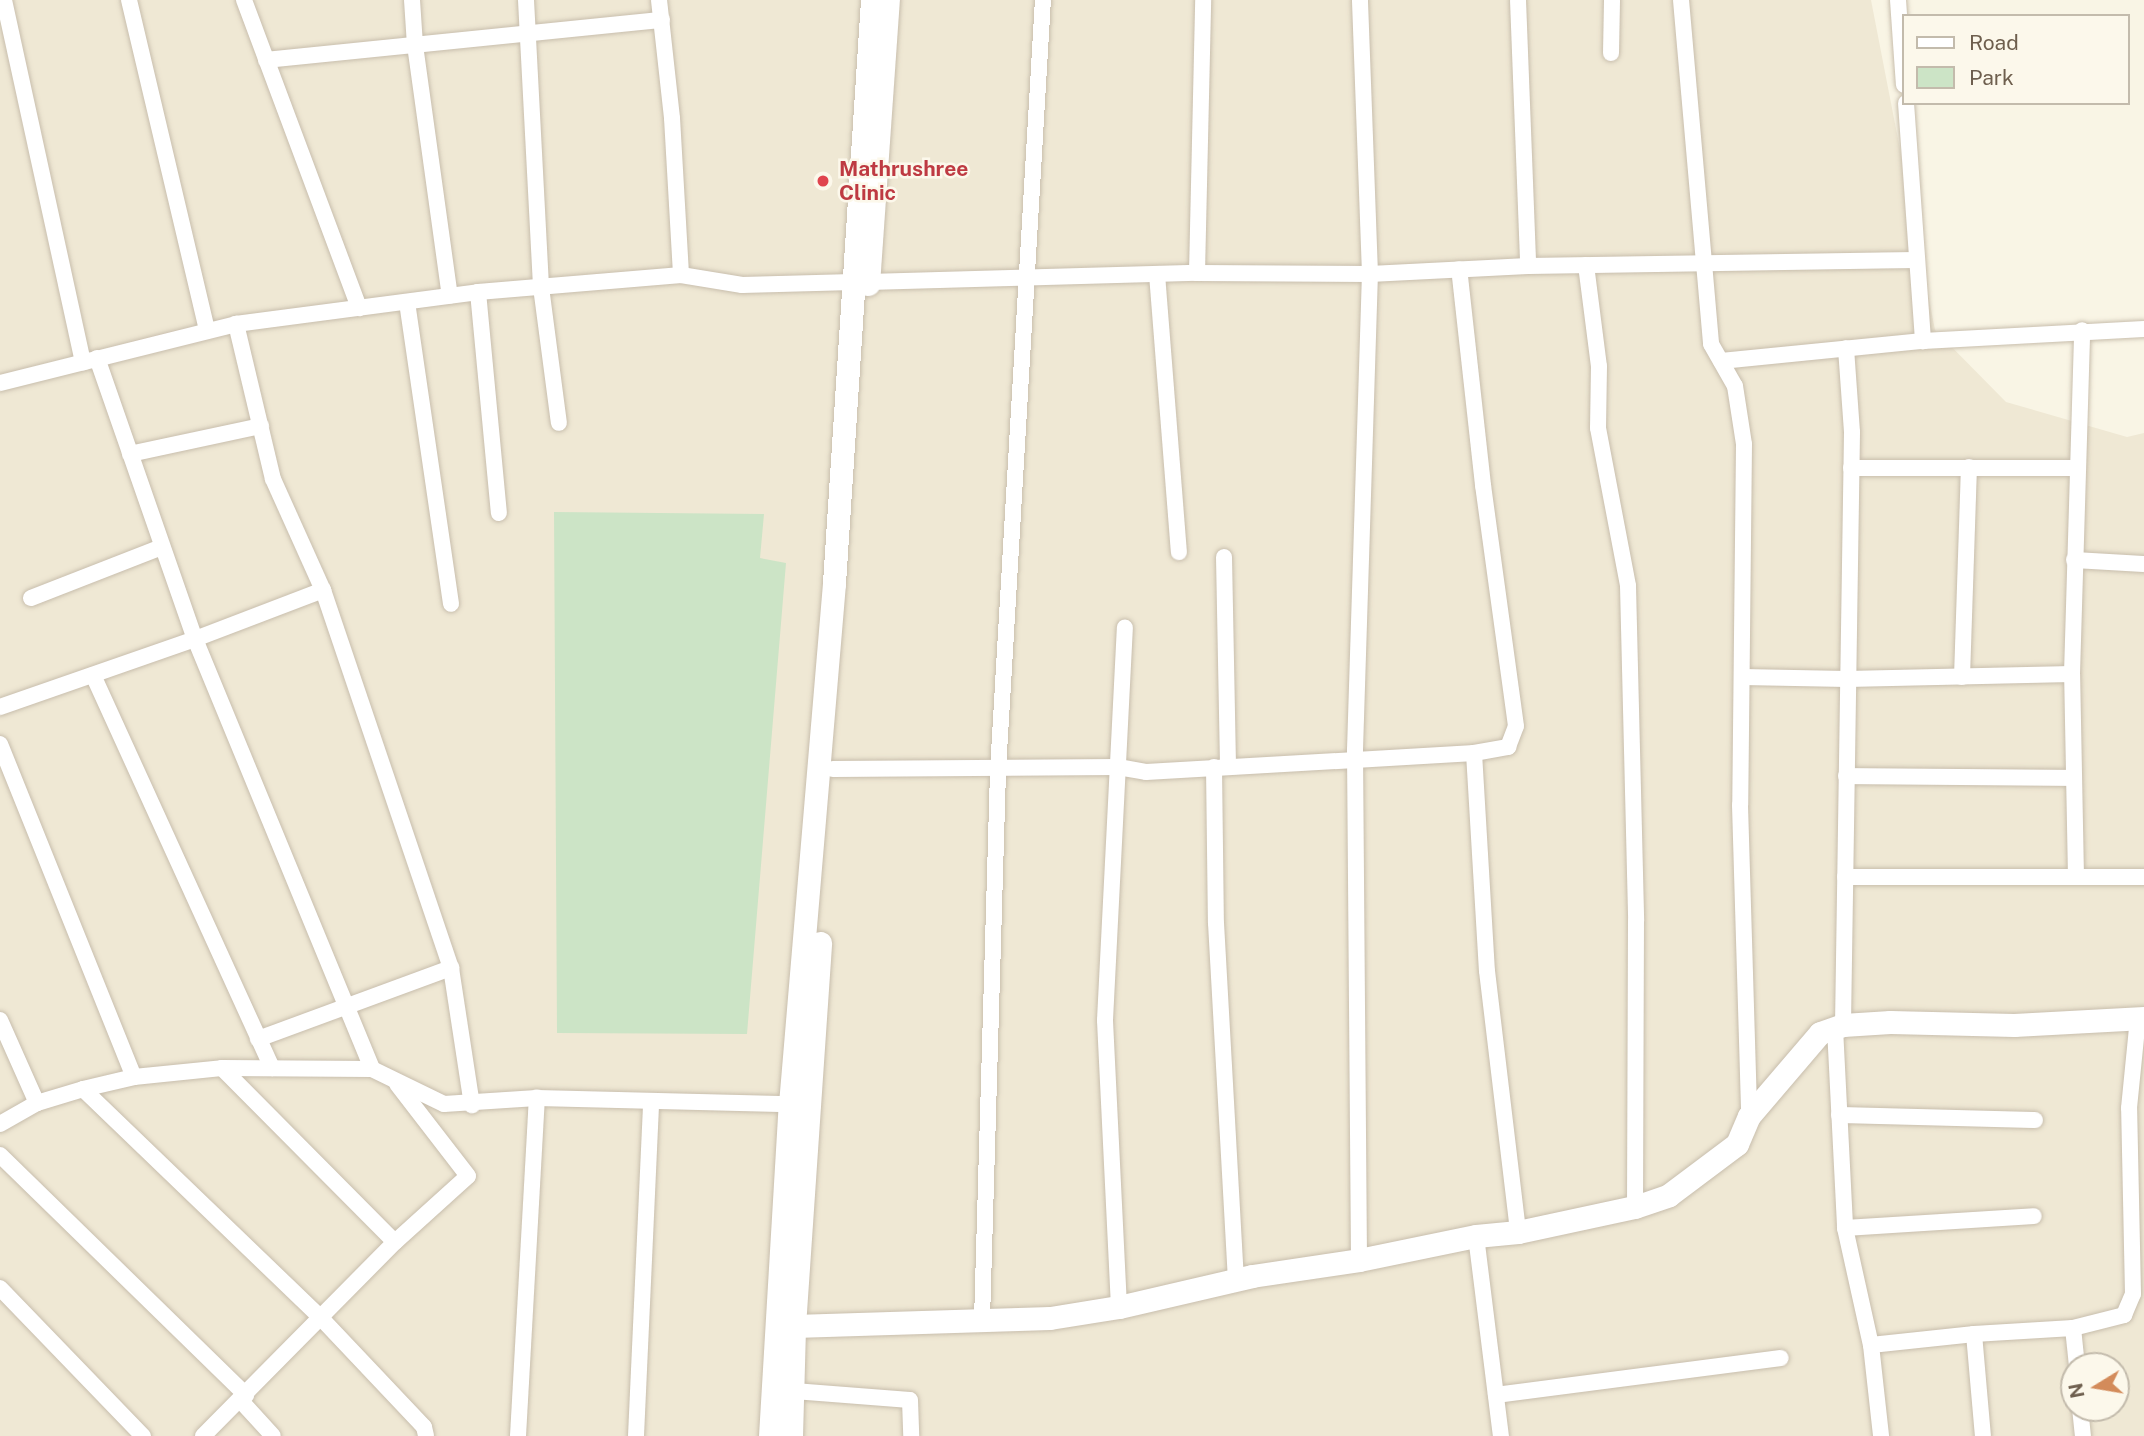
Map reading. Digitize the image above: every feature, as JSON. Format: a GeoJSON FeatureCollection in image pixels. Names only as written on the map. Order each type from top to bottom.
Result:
{"type":"FeatureCollection","features":[{"type":"Feature","properties":{"kind":"main road"},"geometry":{"type":"LineString","coordinates":[[791,1436],[794,1326],[833,769],[860,282],[872,0]]}},
{"type":"Feature","properties":{"kind":"main road"},"geometry":{"type":"LineString","coordinates":[[770,1436],[790,1104],[860,282],[888,0]]}},
{"type":"Feature","properties":{"kind":"main road"},"geometry":{"type":"LineString","coordinates":[[794,1326],[1050,1318],[1119,1307],[1236,1279],[1359,1260],[1476,1236],[1518,1232],[1635,1207],[1669,1195],[1737,1144],[1749,1116],[1820,1033],[1839,1027],[1890,1021],[2014,1025],[2141,1018]]}},
{"type":"Feature","properties":{"kind":"street"},"geometry":{"type":"LineString","coordinates":[[4,0],[90,360],[130,454],[195,639],[372,1069]]}},
{"type":"Feature","properties":{"kind":"street"},"geometry":{"type":"LineString","coordinates":[[129,0],[206,331]]}},
{"type":"Feature","properties":{"kind":"street"},"geometry":{"type":"LineString","coordinates":[[244,0],[359,308]]}},
{"type":"Feature","properties":{"kind":"street"},"geometry":{"type":"LineString","coordinates":[[412,0],[415,45],[450,296]]}},
{"type":"Feature","properties":{"kind":"street"},"geometry":{"type":"LineString","coordinates":[[526,0],[541,287],[559,423]]}},
{"type":"Feature","properties":{"kind":"street"},"geometry":{"type":"LineString","coordinates":[[659,0],[681,275]]}},
{"type":"Feature","properties":{"kind":"street"},"geometry":{"type":"LineString","coordinates":[[982,1320],[998,770],[1022,331],[1029,279],[1043,0]]}},
{"type":"Feature","properties":{"kind":"street"},"geometry":{"type":"LineString","coordinates":[[1197,273],[1203,0]]}},
{"type":"Feature","properties":{"kind":"street"},"geometry":{"type":"LineString","coordinates":[[1359,1260],[1355,761],[1370,274],[1360,0]]}},
{"type":"Feature","properties":{"kind":"street"},"geometry":{"type":"LineString","coordinates":[[1518,0],[1528,266]]}},
{"type":"Feature","properties":{"kind":"street"},"geometry":{"type":"LineString","coordinates":[[1611,53],[1612,0]]}},
{"type":"Feature","properties":{"kind":"street"},"geometry":{"type":"LineString","coordinates":[[1681,0],[1711,344],[1735,386],[1744,444],[1740,805],[1749,1116]]}},
{"type":"Feature","properties":{"kind":"street"},"geometry":{"type":"LineString","coordinates":[[1898,0],[1902,57]]}},
{"type":"Feature","properties":{"kind":"street"},"geometry":{"type":"LineString","coordinates":[[266,60],[662,20]]}},
{"type":"Feature","properties":{"kind":"street"},"geometry":{"type":"LineString","coordinates":[[1906,105],[1923,341]]}},
{"type":"Feature","properties":{"kind":"street"},"geometry":{"type":"LineString","coordinates":[[0,383],[236,324],[478,292],[681,275],[742,285],[1197,273],[1370,274],[1528,266],[1917,260]]}},
{"type":"Feature","properties":{"kind":"street"},"geometry":{"type":"LineString","coordinates":[[1586,265],[1598,366],[1598,428],[1628,586],[1636,920],[1635,1207]]}},
{"type":"Feature","properties":{"kind":"street"},"geometry":{"type":"LineString","coordinates":[[833,769],[998,770],[1118,767],[1146,772],[1474,754],[1508,747],[1516,726],[1483,485],[1459,269]]}},
{"type":"Feature","properties":{"kind":"street"},"geometry":{"type":"LineString","coordinates":[[1157,274],[1179,552]]}},
{"type":"Feature","properties":{"kind":"street"},"geometry":{"type":"LineString","coordinates":[[478,292],[499,513]]}},
{"type":"Feature","properties":{"kind":"street"},"geometry":{"type":"LineString","coordinates":[[407,302],[451,604]]}},
{"type":"Feature","properties":{"kind":"street"},"geometry":{"type":"LineString","coordinates":[[236,324],[273,479],[323,590],[451,968],[472,1105]]}},
{"type":"Feature","properties":{"kind":"street"},"geometry":{"type":"LineString","coordinates":[[1721,361],[1923,341],[2082,330],[2144,329]]}},
{"type":"Feature","properties":{"kind":"street"},"geometry":{"type":"LineString","coordinates":[[2076,877],[2072,674],[2082,330]]}},
{"type":"Feature","properties":{"kind":"street"},"geometry":{"type":"LineString","coordinates":[[1846,348],[1851,468],[1839,1115],[1845,1228],[1871,1345],[1881,1436]]}},
{"type":"Feature","properties":{"kind":"street"},"geometry":{"type":"LineString","coordinates":[[130,454],[261,426]]}},
{"type":"Feature","properties":{"kind":"street"},"geometry":{"type":"LineString","coordinates":[[1962,677],[1969,467]]}},
{"type":"Feature","properties":{"kind":"street"},"geometry":{"type":"LineString","coordinates":[[1851,468],[2076,468]]}},
{"type":"Feature","properties":{"kind":"street"},"geometry":{"type":"LineString","coordinates":[[31,598],[162,547]]}},
{"type":"Feature","properties":{"kind":"street"},"geometry":{"type":"LineString","coordinates":[[1224,557],[1216,923],[1236,1279]]}},
{"type":"Feature","properties":{"kind":"street"},"geometry":{"type":"LineString","coordinates":[[2074,560],[2144,564]]}},
{"type":"Feature","properties":{"kind":"street"},"geometry":{"type":"LineString","coordinates":[[0,706],[195,639],[323,590]]}},
{"type":"Feature","properties":{"kind":"street"},"geometry":{"type":"LineString","coordinates":[[1119,1307],[1105,1020],[1125,628]]}},
{"type":"Feature","properties":{"kind":"street"},"geometry":{"type":"LineString","coordinates":[[1742,677],[1847,679],[2072,674]]}},
{"type":"Feature","properties":{"kind":"street"},"geometry":{"type":"LineString","coordinates":[[93,675],[272,1068]]}},
{"type":"Feature","properties":{"kind":"street"},"geometry":{"type":"LineString","coordinates":[[0,744],[134,1077]]}},
{"type":"Feature","properties":{"kind":"street"},"geometry":{"type":"LineString","coordinates":[[1474,754],[1487,971],[1518,1232]]}},
{"type":"Feature","properties":{"kind":"street"},"geometry":{"type":"LineString","coordinates":[[1846,776],[2073,778]]}},
{"type":"Feature","properties":{"kind":"street"},"geometry":{"type":"LineString","coordinates":[[1845,877],[2144,877]]}},
{"type":"Feature","properties":{"kind":"street"},"geometry":{"type":"LineString","coordinates":[[258,1039],[451,968]]}},
{"type":"Feature","properties":{"kind":"street"},"geometry":{"type":"LineString","coordinates":[[1871,1345],[1974,1334],[2073,1328],[2124,1315],[2133,1294],[2129,1108],[2141,1018]]}},
{"type":"Feature","properties":{"kind":"street"},"geometry":{"type":"LineString","coordinates":[[0,1020],[37,1103]]}},
{"type":"Feature","properties":{"kind":"street"},"geometry":{"type":"LineString","coordinates":[[0,1124],[37,1103],[83,1089],[134,1077],[222,1068],[372,1069],[443,1104],[472,1105],[537,1098],[651,1103],[790,1104]]}},
{"type":"Feature","properties":{"kind":"street"},"geometry":{"type":"LineString","coordinates":[[222,1068],[395,1242]]}},
{"type":"Feature","properties":{"kind":"street"},"geometry":{"type":"LineString","coordinates":[[202,1436],[243,1398],[395,1242],[468,1176],[394,1081]]}},
{"type":"Feature","properties":{"kind":"street"},"geometry":{"type":"LineString","coordinates":[[83,1089],[321,1318],[424,1427],[426,1436]]}},
{"type":"Feature","properties":{"kind":"street"},"geometry":{"type":"LineString","coordinates":[[518,1436],[537,1098]]}},
{"type":"Feature","properties":{"kind":"street"},"geometry":{"type":"LineString","coordinates":[[636,1436],[651,1103]]}},
{"type":"Feature","properties":{"kind":"street"},"geometry":{"type":"LineString","coordinates":[[1839,1115],[2035,1120]]}},
{"type":"Feature","properties":{"kind":"street"},"geometry":{"type":"LineString","coordinates":[[0,1155],[243,1398],[273,1436]]}},
{"type":"Feature","properties":{"kind":"street"},"geometry":{"type":"LineString","coordinates":[[1845,1228],[2034,1216]]}},
{"type":"Feature","properties":{"kind":"street"},"geometry":{"type":"LineString","coordinates":[[1476,1236],[1501,1436]]}},
{"type":"Feature","properties":{"kind":"street"},"geometry":{"type":"LineString","coordinates":[[0,1288],[143,1436]]}},
{"type":"Feature","properties":{"kind":"street"},"geometry":{"type":"LineString","coordinates":[[2073,1328],[2076,1352]]}},
{"type":"Feature","properties":{"kind":"street"},"geometry":{"type":"LineString","coordinates":[[1974,1334],[1983,1436]]}},
{"type":"Feature","properties":{"kind":"street"},"geometry":{"type":"LineString","coordinates":[[1496,1395],[1781,1358]]}},
{"type":"Feature","properties":{"kind":"street"},"geometry":{"type":"LineString","coordinates":[[794,1391],[909,1400],[911,1436]]}},
{"type":"Feature","properties":{"kind":"shaded area"},"geometry":{"type":"Polygon","coordinates":[[[0,0],[1871,0],[1935,330],[2006,402],[2127,437],[2144,433],[2144,1436],[0,1436],[0,0]]]}},
{"type":"Feature","properties":{"kind":"green space"},"geometry":{"type":"Polygon","coordinates":[[[554,512],[764,514],[760,558],[786,563],[747,1034],[557,1033],[554,512]]]}},
{"type":"Feature","properties":{"kind":"place","name":"Mathrushree Clinic"},"geometry":{"type":"Point","coordinates":[823,181]}}]}
